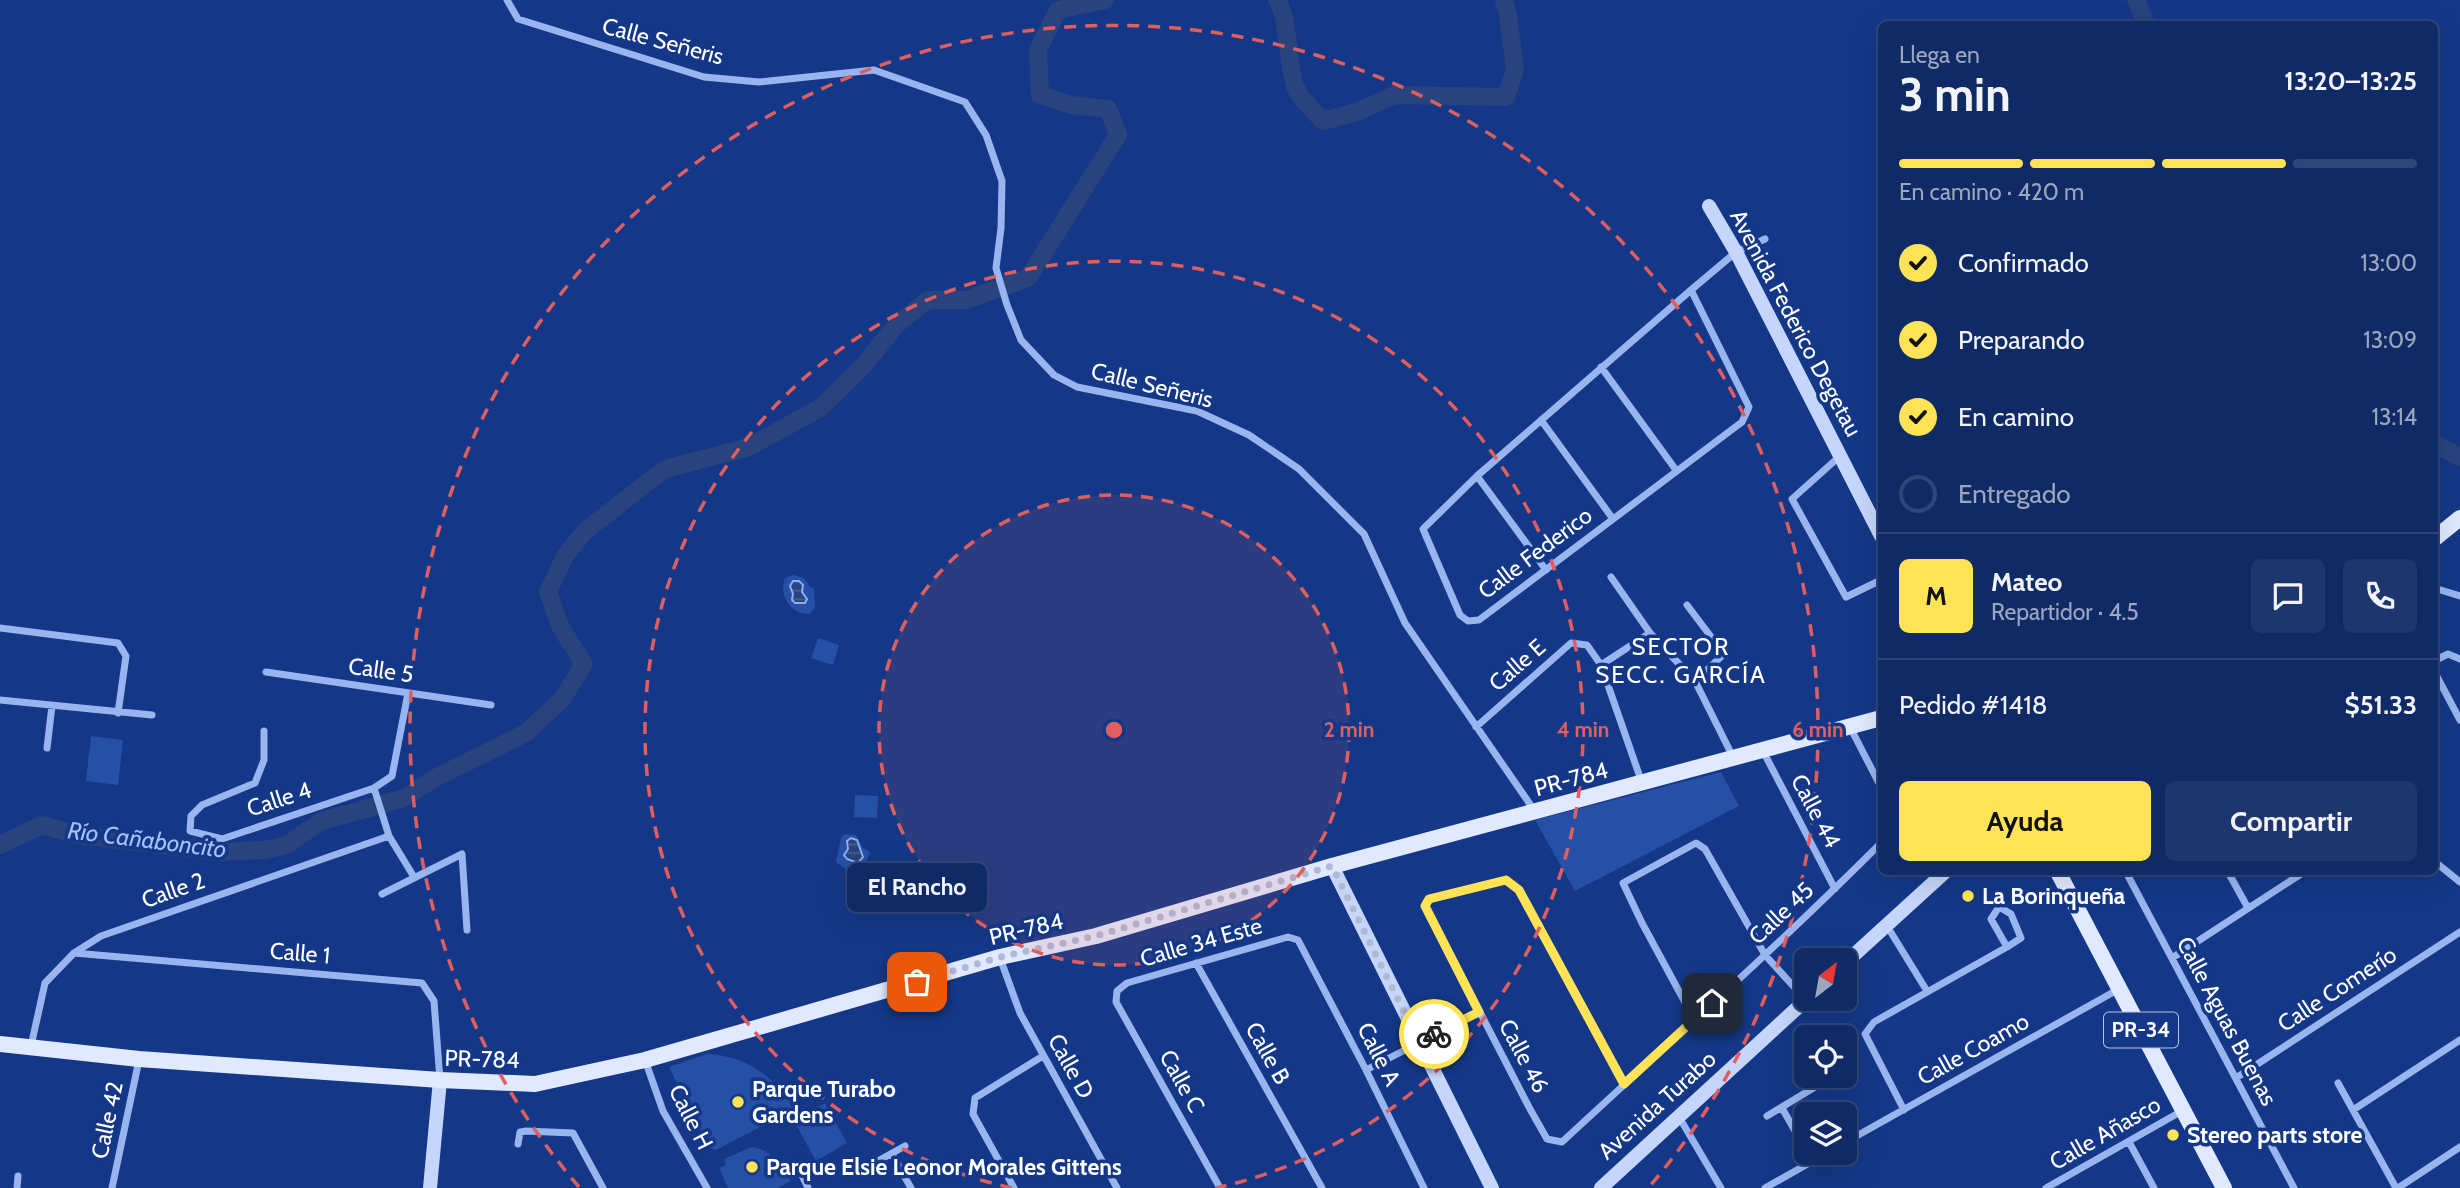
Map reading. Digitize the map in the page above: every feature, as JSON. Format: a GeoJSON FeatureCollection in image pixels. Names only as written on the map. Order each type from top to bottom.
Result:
{"type":"FeatureCollection","features":[{"type":"Feature","properties":{"kind":"main road"},"geometry":{"type":"LineString","coordinates":[[2440,534],[2460,518]]}},
{"type":"Feature","properties":{"kind":"main road","name":"PR-784"},"geometry":{"type":"LineString","coordinates":[[0,1044],[139,1059],[535,1084],[645,1060],[1000,957],[1096,936],[1332,866],[1878,719]]}},
{"type":"Feature","properties":{"kind":"main road","name":"PR-34"},"geometry":{"type":"LineString","coordinates":[[2060,875],[2224,1188]]}},
{"type":"Feature","properties":{"kind":"street","name":"Calle Señeris"},"geometry":{"type":"LineString","coordinates":[[507,0],[518,19],[704,77],[759,82],[874,70],[965,103],[986,135],[1002,181],[1001,229],[996,268],[1021,340],[1054,375],[1077,387],[1197,411],[1248,435],[1299,469],[1364,534],[1405,623],[1536,812]]}},
{"type":"Feature","properties":{"kind":"street","name":"Avenida Federico Degetau"},"geometry":{"type":"LineString","coordinates":[[1709,206],[1736,253],[1878,530]]}},
{"type":"Feature","properties":{"kind":"street","name":"Calle Federico"},"geometry":{"type":"LineString","coordinates":[[1691,290],[1749,407],[1742,422],[1479,620],[1468,621],[1460,615],[1423,530],[1478,476],[1691,290],[1736,253],[1765,239]]}},
{"type":"Feature","properties":{"kind":"street"},"geometry":{"type":"LineString","coordinates":[[1601,368],[1676,470]]}},
{"type":"Feature","properties":{"kind":"street"},"geometry":{"type":"LineString","coordinates":[[1541,420],[1613,519]]}},
{"type":"Feature","properties":{"kind":"street"},"geometry":{"type":"LineString","coordinates":[[1840,456],[1792,499],[1846,597],[1878,581]]}},
{"type":"Feature","properties":{"kind":"street"},"geometry":{"type":"LineString","coordinates":[[1478,476],[1546,570]]}},
{"type":"Feature","properties":{"kind":"street"},"geometry":{"type":"LineString","coordinates":[[1611,577],[1650,634],[1695,681],[1734,758]]}},
{"type":"Feature","properties":{"kind":"street"},"geometry":{"type":"LineString","coordinates":[[2438,589],[2460,596]]}},
{"type":"Feature","properties":{"kind":"street"},"geometry":{"type":"LineString","coordinates":[[1686,605],[1724,654],[1695,681]]}},
{"type":"Feature","properties":{"kind":"street"},"geometry":{"type":"LineString","coordinates":[[0,628],[118,643],[125,656],[118,713]]}},
{"type":"Feature","properties":{"kind":"street"},"geometry":{"type":"LineString","coordinates":[[1642,783],[1601,665],[1650,634]]}},
{"type":"Feature","properties":{"kind":"street","name":"Calle E"},"geometry":{"type":"LineString","coordinates":[[1476,727],[1571,643],[1587,645],[1601,665]]}},
{"type":"Feature","properties":{"kind":"street"},"geometry":{"type":"LineString","coordinates":[[2438,659],[2448,654],[2460,659]]}},
{"type":"Feature","properties":{"kind":"street","name":"Calle 5"},"geometry":{"type":"LineString","coordinates":[[266,671],[491,705]]}},
{"type":"Feature","properties":{"kind":"street"},"geometry":{"type":"LineString","coordinates":[[2438,679],[2460,720]]}},
{"type":"Feature","properties":{"kind":"street"},"geometry":{"type":"LineString","coordinates":[[408,693],[392,776],[374,788],[388,835],[414,877]]}},
{"type":"Feature","properties":{"kind":"street"},"geometry":{"type":"LineString","coordinates":[[0,700],[152,715]]}},
{"type":"Feature","properties":{"kind":"street"},"geometry":{"type":"LineString","coordinates":[[47,748],[52,706]]}},
{"type":"Feature","properties":{"kind":"street"},"geometry":{"type":"LineString","coordinates":[[1850,726],[1878,781]]}},
{"type":"Feature","properties":{"kind":"street","name":"Calle 4"},"geometry":{"type":"LineString","coordinates":[[264,730],[264,760],[255,783],[202,805],[191,816],[190,831],[222,838],[374,788]]}},
{"type":"Feature","properties":{"kind":"street","name":"Calle 44"},"geometry":{"type":"LineString","coordinates":[[1763,750],[1835,889]]}},
{"type":"Feature","properties":{"kind":"street","name":"Calle 2"},"geometry":{"type":"LineString","coordinates":[[32,1046],[45,983],[74,953],[101,936],[388,835]]}},
{"type":"Feature","properties":{"kind":"street"},"geometry":{"type":"LineString","coordinates":[[1695,1019],[1623,883],[1696,843],[1705,849],[1765,955],[1794,987]]}},
{"type":"Feature","properties":{"kind":"street","name":"Calle 45"},"geometry":{"type":"LineString","coordinates":[[1547,1139],[1562,1142],[1878,847]]}},
{"type":"Feature","properties":{"kind":"street"},"geometry":{"type":"LineString","coordinates":[[383,894],[462,854],[467,930]]}},
{"type":"Feature","properties":{"kind":"street"},"geometry":{"type":"LineString","coordinates":[[2438,864],[2460,882]]}},
{"type":"Feature","properties":{"kind":"street"},"geometry":{"type":"LineString","coordinates":[[1332,866],[1492,1188]]}},
{"type":"Feature","properties":{"kind":"street"},"geometry":{"type":"LineString","coordinates":[[1857,952],[1942,875]]}},
{"type":"Feature","properties":{"kind":"street","name":"Calle Aguas Buenas"},"geometry":{"type":"LineString","coordinates":[[2128,875],[2294,1188]]}},
{"type":"Feature","properties":{"kind":"street"},"geometry":{"type":"LineString","coordinates":[[2230,875],[2248,908]]}},
{"type":"Feature","properties":{"kind":"street"},"geometry":{"type":"LineString","coordinates":[[2172,958],[2299,875]]}},
{"type":"Feature","properties":{"kind":"street","name":"Calle 46"},"geometry":{"type":"LineString","coordinates":[[1547,1139],[1425,906],[1429,899],[1506,880],[1519,890],[1624,1084]]}},
{"type":"Feature","properties":{"kind":"street"},"geometry":{"type":"LineString","coordinates":[[1904,1110],[1865,1034],[1874,1022],[2007,947],[2021,938],[2011,915],[1999,907],[1991,919],[2007,947]]}},
{"type":"Feature","properties":{"kind":"street"},"geometry":{"type":"LineString","coordinates":[[1886,925],[1927,991]]}},
{"type":"Feature","properties":{"kind":"street","name":"Calle Comerío"},"geometry":{"type":"LineString","coordinates":[[2236,1078],[2460,932]]}},
{"type":"Feature","properties":{"kind":"street","name":"Calle 34 Este"},"geometry":{"type":"LineString","coordinates":[[1117,991],[1127,983],[1288,937],[1298,940]]}},
{"type":"Feature","properties":{"kind":"street","name":"Calle A"},"geometry":{"type":"LineString","coordinates":[[1298,940],[1424,1188]]}},
{"type":"Feature","properties":{"kind":"street","name":"Calle 1"},"geometry":{"type":"LineString","coordinates":[[74,953],[422,983],[434,1001],[440,1080]]}},
{"type":"Feature","properties":{"kind":"street","name":"Calle D"},"geometry":{"type":"LineString","coordinates":[[1000,957],[1020,1013],[1117,1188]]}},
{"type":"Feature","properties":{"kind":"street","name":"Calle B"},"geometry":{"type":"LineString","coordinates":[[1196,963],[1322,1188]]}},
{"type":"Feature","properties":{"kind":"street","name":"Calle Coamo"},"geometry":{"type":"LineString","coordinates":[[1857,1136],[2119,988]]}},
{"type":"Feature","properties":{"kind":"street","name":"Calle C"},"geometry":{"type":"LineString","coordinates":[[1117,991],[1116,1002],[1220,1188]]}},
{"type":"Feature","properties":{"kind":"street","name":"Avenida Turabo"},"geometry":{"type":"LineString","coordinates":[[1601,1188],[1794,1011]]}},
{"type":"Feature","properties":{"kind":"street"},"geometry":{"type":"LineString","coordinates":[[1366,1070],[1479,1012]]}},
{"type":"Feature","properties":{"kind":"street"},"geometry":{"type":"LineString","coordinates":[[2353,1110],[2460,1040]]}},
{"type":"Feature","properties":{"kind":"street"},"geometry":{"type":"LineString","coordinates":[[1014,1188],[973,1114],[975,1097],[1043,1056]]}},
{"type":"Feature","properties":{"kind":"street","name":"Calle 42"},"geometry":{"type":"LineString","coordinates":[[112,1188],[139,1059]]}},
{"type":"Feature","properties":{"kind":"street","name":"Calle H"},"geometry":{"type":"LineString","coordinates":[[645,1060],[663,1111],[707,1188]]}},
{"type":"Feature","properties":{"kind":"street"},"geometry":{"type":"LineString","coordinates":[[430,1188],[440,1080]]}},
{"type":"Feature","properties":{"kind":"street"},"geometry":{"type":"LineString","coordinates":[[2338,1083],[2397,1188],[2460,1147]]}},
{"type":"Feature","properties":{"kind":"street"},"geometry":{"type":"LineString","coordinates":[[1767,1116],[1814,1088]]}},
{"type":"Feature","properties":{"kind":"street"},"geometry":{"type":"LineString","coordinates":[[1782,1108],[1794,1129]]}},
{"type":"Feature","properties":{"kind":"street","name":"Calle Añasco"},"geometry":{"type":"LineString","coordinates":[[2050,1187],[2183,1110]]}},
{"type":"Feature","properties":{"kind":"street"},"geometry":{"type":"LineString","coordinates":[[1679,1117],[1721,1188]]}},
{"type":"Feature","properties":{"kind":"street"},"geometry":{"type":"LineString","coordinates":[[518,1144],[520,1132],[526,1130],[573,1133],[603,1188]]}},
{"type":"Feature","properties":{"kind":"street"},"geometry":{"type":"LineString","coordinates":[[2129,1142],[2154,1188]]}},
{"type":"Feature","properties":{"kind":"street"},"geometry":{"type":"LineString","coordinates":[[876,1161],[905,1146]]}},
{"type":"Feature","properties":{"kind":"street"},"geometry":{"type":"LineString","coordinates":[[892,1154],[911,1188]]}},
{"type":"Feature","properties":{"kind":"street"},"geometry":{"type":"LineString","coordinates":[[1765,1188],[1806,1165]]}},
{"type":"Feature","properties":{"kind":"street"},"geometry":{"type":"LineString","coordinates":[[801,1173],[808,1188]]}},
{"type":"Feature","properties":{"kind":"street"},"geometry":{"type":"LineString","coordinates":[[17,1188],[18,1176]]}},
{"type":"Feature","properties":{"kind":"shaded area"},"geometry":{"type":"Polygon","coordinates":[[[793,575],[804,578],[810,587],[814,588],[815,607],[810,614],[792,608],[785,598],[785,578],[793,575]]]}},
{"type":"Feature","properties":{"kind":"shaded area"},"geometry":{"type":"Polygon","coordinates":[[[793,581],[799,581],[803,585],[802,592],[807,599],[805,603],[795,603],[792,600],[790,586],[793,581]]]}},
{"type":"Feature","properties":{"kind":"shaded area"},"geometry":{"type":"Polygon","coordinates":[[[818,638],[839,645],[833,665],[811,658],[818,638]]]}},
{"type":"Feature","properties":{"kind":"shaded area"},"geometry":{"type":"Polygon","coordinates":[[[91,736],[123,740],[118,785],[86,781],[91,736]]]}},
{"type":"Feature","properties":{"kind":"shaded area"},"geometry":{"type":"Polygon","coordinates":[[[1721,772],[1739,806],[1575,891],[1535,820],[1721,772]]]}},
{"type":"Feature","properties":{"kind":"shaded area"},"geometry":{"type":"Polygon","coordinates":[[[855,795],[878,796],[877,818],[854,817],[855,795]]]}},
{"type":"Feature","properties":{"kind":"shaded area"},"geometry":{"type":"Polygon","coordinates":[[[844,834],[856,835],[863,848],[870,852],[864,867],[866,873],[858,878],[836,862],[844,834]]]}},
{"type":"Feature","properties":{"kind":"shaded area"},"geometry":{"type":"Polygon","coordinates":[[[851,838],[857,840],[863,857],[858,863],[844,855],[848,849],[847,841],[851,838]]]}},
{"type":"Feature","properties":{"kind":"shaded area","name":"Parque Turabo Gardens"},"geometry":{"type":"Polygon","coordinates":[[[707,1054],[734,1059],[758,1070],[778,1087],[795,1109],[716,1150],[708,1147],[669,1067],[707,1054]]]}},
{"type":"Feature","properties":{"kind":"shaded area"},"geometry":{"type":"Polygon","coordinates":[[[825,1103],[847,1143],[816,1161],[794,1121],[825,1103]]]}},
{"type":"Feature","properties":{"kind":"shaded area","name":"Parque Elsie Leonor Morales Gittens"},"geometry":{"type":"Polygon","coordinates":[[[752,1147],[771,1155],[791,1181],[778,1188],[728,1188],[719,1168],[726,1165],[724,1159],[752,1147]]]}},
{"type":"Feature","properties":{"kind":"waterway","name":"Río Cañaboncito"},"geometry":{"type":"LineString","coordinates":[[0,845],[42,825],[78,835],[221,852],[264,850],[287,845],[321,821],[402,799],[437,777],[526,733],[562,699],[584,664],[561,628],[548,592],[565,556],[585,531],[665,469],[749,447],[820,408],[864,365],[896,325],[928,300],[966,300],[1028,278],[1118,135],[1108,109],[1071,105],[1040,95],[1038,50],[1058,10],[1105,0]]}},
{"type":"Feature","properties":{"kind":"waterway","name":"Río Cañaboncito"},"geometry":{"type":"LineString","coordinates":[[1277,0],[1284,17],[1295,86],[1303,100],[1323,121],[1357,112],[1394,95],[1506,97],[1515,70],[1504,0]]}},
{"type":"Feature","properties":{"kind":"waterway"},"geometry":{"type":"LineString","coordinates":[[2136,0],[2145,21]]}},
{"type":"Feature","properties":{"kind":"waterway"},"geometry":{"type":"LineString","coordinates":[[2438,445],[2460,457]]}},
{"type":"Feature","properties":{"kind":"way so far"},"geometry":{"type":"LineString","coordinates":[[917,982],[1000,957],[1096,936],[1332,866],[1419,1042],[1434,1034]]}},
{"type":"Feature","properties":{"kind":"place","name":"La Borinqueña"},"geometry":{"type":"Point","coordinates":[1968,896]}},
{"type":"Feature","properties":{"kind":"place","name":"El Rancho"},"geometry":{"type":"Point","coordinates":[917,982]}},
{"type":"Feature","properties":{"kind":"place","name":"Parque Turabo Gardens"},"geometry":{"type":"Point","coordinates":[738,1102]}},
{"type":"Feature","properties":{"kind":"place","name":"Stereo parts store"},"geometry":{"type":"Point","coordinates":[2173,1135]}},
{"type":"Feature","properties":{"kind":"place","name":"Parque Elsie Leonor Morales Gittens"},"geometry":{"type":"Point","coordinates":[752,1167]}},
{"type":"Feature","properties":{"kind":"district","name":"SECTOR SECC. GARCÍA"},"geometry":{"type":"Point","coordinates":[1681,661]}},
{"type":"Feature","properties":{"kind":"route"},"geometry":{"type":"LineString","coordinates":[[1434,1034],[1479,1012],[1425,906],[1429,899],[1506,880],[1519,890],[1624,1084],[1712,1003]]}}]}
